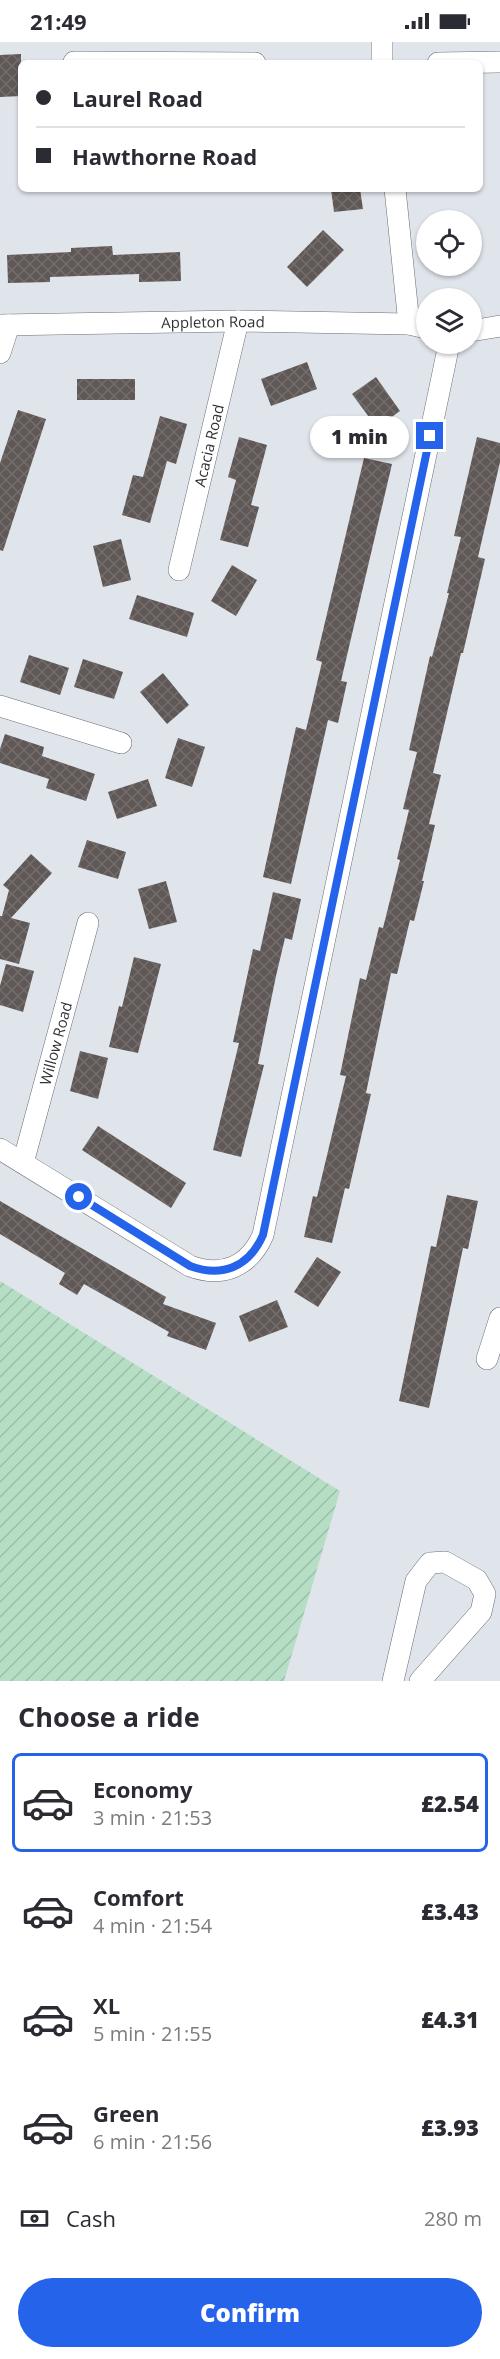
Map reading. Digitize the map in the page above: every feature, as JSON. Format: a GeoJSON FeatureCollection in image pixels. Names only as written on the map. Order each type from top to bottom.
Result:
{"type":"FeatureCollection","features":[{"type":"Feature","properties":{"kind":"street"},"geometry":{"type":"LineString","coordinates":[[382,42],[382,60]]}},
{"type":"Feature","properties":{"kind":"street"},"geometry":{"type":"LineString","coordinates":[[483,62],[500,62]]}},
{"type":"Feature","properties":{"kind":"street"},"geometry":{"type":"LineString","coordinates":[[395,192],[416,320]]}},
{"type":"Feature","properties":{"kind":"street","name":"Appleton Road"},"geometry":{"type":"LineString","coordinates":[[4,325],[238,321],[416,326]]}},
{"type":"Feature","properties":{"kind":"street","name":"Acacia Road"},"geometry":{"type":"LineString","coordinates":[[179,570],[238,321]]}},
{"type":"Feature","properties":{"kind":"street"},"geometry":{"type":"LineString","coordinates":[[0,353],[4,325]]}},
{"type":"Feature","properties":{"kind":"street"},"geometry":{"type":"LineString","coordinates":[[482,329],[500,326]]}},
{"type":"Feature","properties":{"kind":"street"},"geometry":{"type":"LineString","coordinates":[[0,1149],[190,1266],[203,1271],[222,1271],[238,1266],[250,1257],[263,1235],[447,354]]}},
{"type":"Feature","properties":{"kind":"street"},"geometry":{"type":"LineString","coordinates":[[0,706],[121,743]]}},
{"type":"Feature","properties":{"kind":"street","name":"Willow Road"},"geometry":{"type":"LineString","coordinates":[[23,1163],[88,923]]}},
{"type":"Feature","properties":{"kind":"street"},"geometry":{"type":"LineString","coordinates":[[487,1359],[500,1320]]}},
{"type":"Feature","properties":{"kind":"street"},"geometry":{"type":"LineString","coordinates":[[393,1681],[416,1581],[430,1563],[445,1562],[477,1580],[485,1594],[481,1612],[420,1681]]}},
{"type":"Feature","properties":{"kind":"green space"},"geometry":{"type":"Polygon","coordinates":[[[0,1281],[340,1491],[284,1681],[0,1681],[0,1281]]]}},
{"type":"Feature","properties":{"kind":"building"},"geometry":{"type":"Polygon","coordinates":[[[21,54],[21,60],[18,60],[18,96],[0,97],[0,55],[21,54]]]}},
{"type":"Feature","properties":{"kind":"building"},"geometry":{"type":"Polygon","coordinates":[[[331,192],[360,192],[363,209],[334,212],[331,192]]]}},
{"type":"Feature","properties":{"kind":"building"},"geometry":{"type":"Polygon","coordinates":[[[323,230],[344,250],[307,287],[287,267],[323,230]]]}},
{"type":"Feature","properties":{"kind":"building"},"geometry":{"type":"Polygon","coordinates":[[[112,246],[113,255],[180,252],[181,281],[139,282],[139,274],[50,277],[50,282],[8,283],[7,255],[71,252],[71,248],[112,246]]]}},
{"type":"Feature","properties":{"kind":"building"},"geometry":{"type":"Polygon","coordinates":[[[307,362],[317,389],[271,406],[261,379],[307,362]]]}},
{"type":"Feature","properties":{"kind":"building"},"geometry":{"type":"Polygon","coordinates":[[[376,377],[400,411],[377,428],[352,394],[376,377]]]}},
{"type":"Feature","properties":{"kind":"building"},"geometry":{"type":"Polygon","coordinates":[[[77,379],[135,379],[135,400],[77,400],[77,379]]]}},
{"type":"Feature","properties":{"kind":"building"},"geometry":{"type":"Polygon","coordinates":[[[18,410],[46,419],[3,551],[0,550],[0,463],[18,410]]]}},
{"type":"Feature","properties":{"kind":"building"},"geometry":{"type":"Polygon","coordinates":[[[160,416],[187,424],[176,464],[167,461],[150,523],[122,515],[133,475],[143,477],[160,416]]]}},
{"type":"Feature","properties":{"kind":"building"},"geometry":{"type":"Polygon","coordinates":[[[239,437],[267,445],[251,505],[259,507],[248,547],[220,540],[236,480],[228,477],[239,437]]]}},
{"type":"Feature","properties":{"kind":"building"},"geometry":{"type":"Polygon","coordinates":[[[477,437],[500,443],[500,462],[478,557],[485,559],[433,773],[441,775],[429,824],[435,825],[422,881],[424,881],[414,921],[410,920],[397,974],[391,973],[366,1093],[371,1094],[349,1189],[345,1188],[332,1243],[304,1237],[313,1196],[317,1197],[346,1076],[340,1075],[360,978],[366,980],[379,927],[383,928],[400,860],[397,859],[409,810],[403,809],[417,752],[409,750],[430,656],[432,657],[449,593],[447,593],[461,537],[454,536],[477,437]]]}},
{"type":"Feature","properties":{"kind":"building"},"geometry":{"type":"Polygon","coordinates":[[[364,458],[392,464],[341,681],[347,682],[338,723],[328,720],[291,884],[263,877],[296,727],[306,730],[322,662],[316,660],[364,458]]]}},
{"type":"Feature","properties":{"kind":"building"},"geometry":{"type":"Polygon","coordinates":[[[121,539],[131,580],[103,587],[93,546],[121,539]]]}},
{"type":"Feature","properties":{"kind":"building"},"geometry":{"type":"Polygon","coordinates":[[[232,565],[257,580],[236,616],[211,601],[232,565]]]}},
{"type":"Feature","properties":{"kind":"building"},"geometry":{"type":"Polygon","coordinates":[[[137,595],[194,613],[187,637],[129,619],[137,595]]]}},
{"type":"Feature","properties":{"kind":"building"},"geometry":{"type":"Polygon","coordinates":[[[29,655],[69,668],[60,695],[20,682],[29,655]]]}},
{"type":"Feature","properties":{"kind":"building"},"geometry":{"type":"Polygon","coordinates":[[[83,659],[123,672],[114,699],[74,687],[83,659]]]}},
{"type":"Feature","properties":{"kind":"building"},"geometry":{"type":"Polygon","coordinates":[[[163,673],[189,705],[167,724],[140,692],[163,673]]]}},
{"type":"Feature","properties":{"kind":"building"},"geometry":{"type":"Polygon","coordinates":[[[5,734],[44,747],[42,756],[95,774],[86,801],[46,788],[49,779],[0,763],[0,749],[5,734]]]}},
{"type":"Feature","properties":{"kind":"building"},"geometry":{"type":"Polygon","coordinates":[[[178,738],[205,747],[192,787],[165,778],[178,738]]]}},
{"type":"Feature","properties":{"kind":"building"},"geometry":{"type":"Polygon","coordinates":[[[148,779],[157,806],[117,819],[108,792],[148,779]]]}},
{"type":"Feature","properties":{"kind":"building"},"geometry":{"type":"Polygon","coordinates":[[[87,840],[126,852],[118,879],[78,867],[87,840]]]}},
{"type":"Feature","properties":{"kind":"building"},"geometry":{"type":"Polygon","coordinates":[[[31,854],[52,873],[11,918],[30,923],[19,964],[0,959],[0,916],[2,916],[9,890],[3,885],[31,854]]]}},
{"type":"Feature","properties":{"kind":"building"},"geometry":{"type":"Polygon","coordinates":[[[166,881],[177,922],[149,929],[138,889],[166,881]]]}},
{"type":"Feature","properties":{"kind":"building"},"geometry":{"type":"Polygon","coordinates":[[[273,892],[301,899],[292,940],[285,938],[276,976],[258,1064],[264,1065],[241,1157],[213,1150],[239,1043],[233,1042],[253,949],[260,951],[273,892]]]}},
{"type":"Feature","properties":{"kind":"building"},"geometry":{"type":"Polygon","coordinates":[[[134,957],[161,964],[138,1053],[109,1047],[119,1006],[122,1007],[134,957]]]}},
{"type":"Feature","properties":{"kind":"building"},"geometry":{"type":"Polygon","coordinates":[[[6,964],[34,971],[23,1012],[0,1005],[0,986],[6,964]]]}},
{"type":"Feature","properties":{"kind":"building"},"geometry":{"type":"Polygon","coordinates":[[[80,1051],[108,1058],[98,1099],[70,1091],[80,1051]]]}},
{"type":"Feature","properties":{"kind":"building"},"geometry":{"type":"Polygon","coordinates":[[[98,1126],[186,1183],[171,1208],[82,1150],[98,1126]]]}},
{"type":"Feature","properties":{"kind":"building"},"geometry":{"type":"Polygon","coordinates":[[[447,1195],[478,1201],[468,1249],[463,1248],[429,1408],[399,1401],[431,1246],[436,1247],[447,1195]]]}},
{"type":"Feature","properties":{"kind":"building"},"geometry":{"type":"Polygon","coordinates":[[[0,1201],[166,1297],[163,1304],[216,1323],[206,1350],[167,1336],[169,1332],[84,1284],[77,1295],[59,1284],[65,1273],[0,1234],[0,1201]]]}},
{"type":"Feature","properties":{"kind":"building"},"geometry":{"type":"Polygon","coordinates":[[[317,1257],[341,1272],[318,1307],[294,1292],[317,1257]]]}},
{"type":"Feature","properties":{"kind":"building"},"geometry":{"type":"Polygon","coordinates":[[[277,1300],[288,1327],[249,1342],[239,1316],[277,1300]]]}},
{"type":"Feature","properties":{"kind":"route"},"geometry":{"type":"LineString","coordinates":[[79,1197],[190,1266],[203,1271],[222,1271],[238,1266],[259,1246],[430,436]]}}]}
